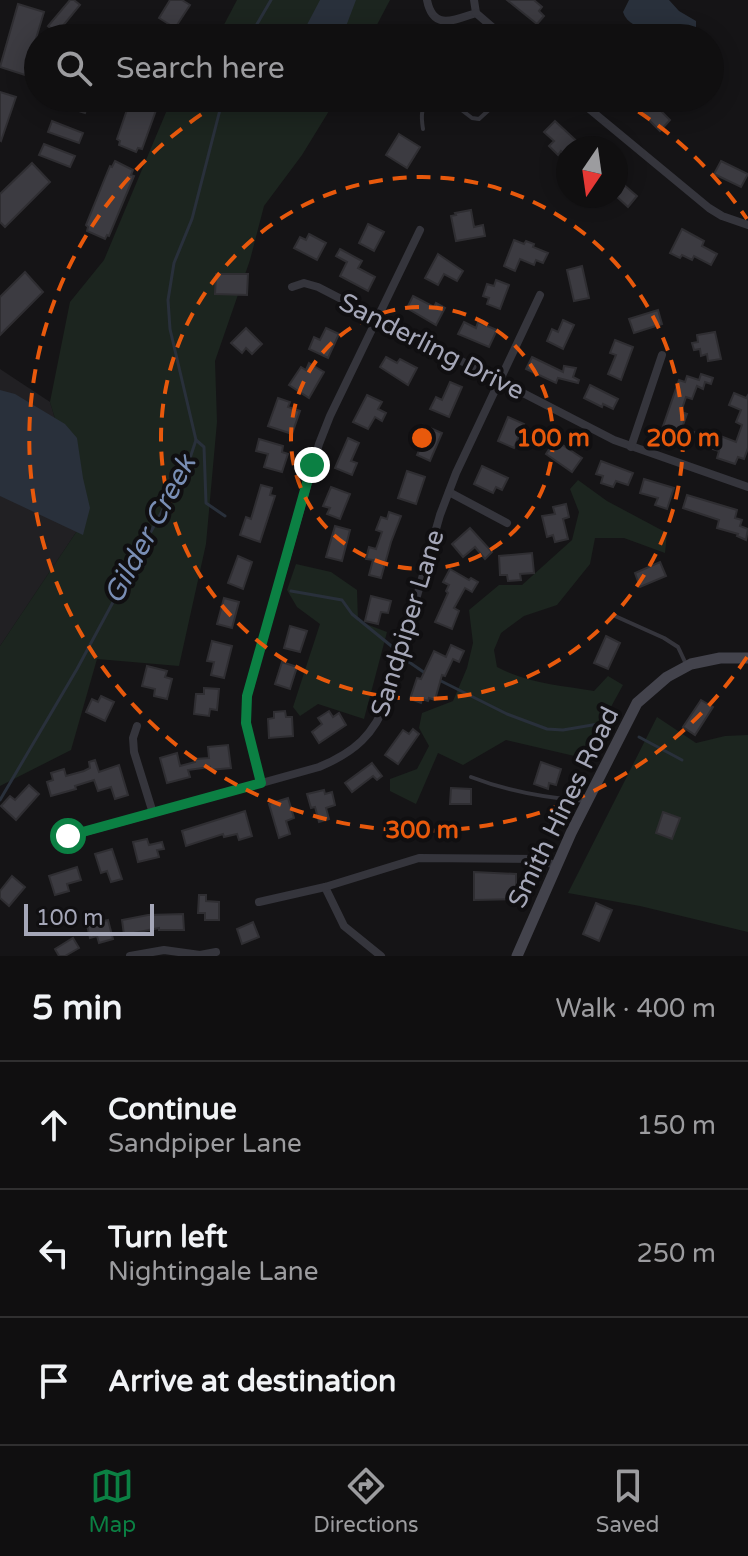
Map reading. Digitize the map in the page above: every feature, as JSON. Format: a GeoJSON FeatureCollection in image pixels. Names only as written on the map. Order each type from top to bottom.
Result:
{"type":"FeatureCollection","features":[{"type":"Feature","properties":{"kind":"street"},"geometry":{"type":"LineString","coordinates":[[427,0],[428,8],[440,20],[476,13]]}},
{"type":"Feature","properties":{"kind":"street"},"geometry":{"type":"LineString","coordinates":[[474,0],[476,13],[489,24]]}},
{"type":"Feature","properties":{"kind":"street"},"geometry":{"type":"LineString","coordinates":[[593,112],[699,200],[722,216],[748,225]]}},
{"type":"Feature","properties":{"kind":"street"},"geometry":{"type":"LineString","coordinates":[[261,783],[246,723],[249,687],[319,444],[420,230]]}},
{"type":"Feature","properties":{"kind":"street","name":"Sanderling Drive"},"geometry":{"type":"LineString","coordinates":[[292,287],[304,283],[318,287],[599,433],[748,487]]}},
{"type":"Feature","properties":{"kind":"street","name":"Sandpiper Lane"},"geometry":{"type":"LineString","coordinates":[[56,840],[319,767],[358,745],[376,726],[388,698],[440,515],[462,459],[540,295]]}},
{"type":"Feature","properties":{"kind":"street"},"geometry":{"type":"LineString","coordinates":[[631,447],[662,355]]}},
{"type":"Feature","properties":{"kind":"street"},"geometry":{"type":"LineString","coordinates":[[449,492],[507,523]]}},
{"type":"Feature","properties":{"kind":"street","name":"Smith Hines Road"},"geometry":{"type":"LineString","coordinates":[[517,956],[556,866],[637,703],[667,677],[687,666],[735,656],[748,658]]}},
{"type":"Feature","properties":{"kind":"street"},"geometry":{"type":"LineString","coordinates":[[137,726],[133,738],[134,752],[153,813]]}},
{"type":"Feature","properties":{"kind":"street"},"geometry":{"type":"LineString","coordinates":[[259,902],[325,887],[419,858],[540,859],[556,866]]}},
{"type":"Feature","properties":{"kind":"street"},"geometry":{"type":"LineString","coordinates":[[325,887],[344,926],[381,956]]}},
{"type":"Feature","properties":{"kind":"street"},"geometry":{"type":"LineString","coordinates":[[130,956],[164,950],[200,955],[216,952]]}},
{"type":"Feature","properties":{"kind":"lane"},"geometry":{"type":"LineString","coordinates":[[421,112],[423,129]]}},
{"type":"Feature","properties":{"kind":"lane"},"geometry":{"type":"LineString","coordinates":[[464,112],[479,119],[487,112]]}},
{"type":"Feature","properties":{"kind":"lane"},"geometry":{"type":"LineString","coordinates":[[615,616],[678,647],[687,666]]}},
{"type":"Feature","properties":{"kind":"lane"},"geometry":{"type":"LineString","coordinates":[[471,777],[495,786],[557,799],[587,801]]}},
{"type":"Feature","properties":{"kind":"shaded area"},"geometry":{"type":"Polygon","coordinates":[[[237,0],[390,0],[377,24],[224,24],[237,0]]]}},
{"type":"Feature","properties":{"kind":"shaded area"},"geometry":{"type":"Polygon","coordinates":[[[320,0],[356,0],[347,24],[307,24],[320,0]]]}},
{"type":"Feature","properties":{"kind":"shaded area"},"geometry":{"type":"Polygon","coordinates":[[[629,0],[669,0],[696,24],[633,24],[623,12],[629,0]]]}},
{"type":"Feature","properties":{"kind":"shaded area"},"geometry":{"type":"Polygon","coordinates":[[[166,112],[328,112],[302,155],[264,206],[250,260],[215,361],[217,422],[206,544],[179,666],[97,659],[71,750],[0,786],[0,646],[85,519],[50,402],[70,302],[104,260],[166,112]]]}},
{"type":"Feature","properties":{"kind":"shaded area"},"geometry":{"type":"Polygon","coordinates":[[[0,369],[50,402],[85,519],[0,646],[0,369]]]}},
{"type":"Feature","properties":{"kind":"shaded area"},"geometry":{"type":"Polygon","coordinates":[[[0,390],[15,394],[65,424],[77,438],[90,508],[83,535],[0,496],[0,390]]]}},
{"type":"Feature","properties":{"kind":"shaded area"},"geometry":{"type":"Polygon","coordinates":[[[578,480],[607,501],[667,533],[665,553],[624,538],[595,538],[590,564],[557,605],[524,616],[501,633],[494,650],[497,667],[533,680],[594,691],[608,676],[623,685],[583,758],[506,740],[463,765],[438,753],[416,804],[390,791],[390,779],[417,769],[429,746],[419,728],[422,713],[453,701],[467,668],[473,643],[469,610],[499,585],[522,585],[572,540],[579,512],[570,489],[578,480]]]}},
{"type":"Feature","properties":{"kind":"shaded area"},"geometry":{"type":"Polygon","coordinates":[[[296,564],[331,572],[357,590],[358,621],[387,632],[364,719],[318,704],[300,716],[293,707],[320,624],[297,607],[287,590],[296,564]]]}},
{"type":"Feature","properties":{"kind":"shaded area"},"geometry":{"type":"Polygon","coordinates":[[[657,717],[696,743],[725,736],[748,735],[748,932],[640,906],[568,893],[657,717]]]}},
{"type":"Feature","properties":{"kind":"building"},"geometry":{"type":"Polygon","coordinates":[[[70,0],[80,5],[64,24],[50,24],[70,0]]]}},
{"type":"Feature","properties":{"kind":"building"},"geometry":{"type":"Polygon","coordinates":[[[170,0],[182,0],[190,5],[178,24],[169,24],[159,18],[170,0]]]}},
{"type":"Feature","properties":{"kind":"building"},"geometry":{"type":"Polygon","coordinates":[[[507,0],[534,0],[542,7],[539,11],[544,16],[537,24],[507,0]]]}},
{"type":"Feature","properties":{"kind":"building"},"geometry":{"type":"Polygon","coordinates":[[[18,4],[44,12],[40,24],[24,24],[24,75],[0,67],[18,4]]]}},
{"type":"Feature","properties":{"kind":"building"},"geometry":{"type":"Polygon","coordinates":[[[0,92],[16,97],[1,141],[0,140],[0,92]]]}},
{"type":"Feature","properties":{"kind":"building"},"geometry":{"type":"Polygon","coordinates":[[[126,112],[155,112],[142,149],[138,148],[136,152],[119,145],[117,139],[126,112]]]}},
{"type":"Feature","properties":{"kind":"building"},"geometry":{"type":"Polygon","coordinates":[[[641,112],[662,112],[670,120],[660,131],[641,112]]]}},
{"type":"Feature","properties":{"kind":"building"},"geometry":{"type":"Polygon","coordinates":[[[52,121],[83,133],[79,143],[48,132],[52,121]]]}},
{"type":"Feature","properties":{"kind":"building"},"geometry":{"type":"Polygon","coordinates":[[[555,121],[571,136],[556,136],[556,153],[549,146],[554,141],[544,132],[555,121]]]}},
{"type":"Feature","properties":{"kind":"building"},"geometry":{"type":"Polygon","coordinates":[[[399,134],[420,147],[407,168],[386,155],[399,134]]]}},
{"type":"Feature","properties":{"kind":"building"},"geometry":{"type":"Polygon","coordinates":[[[44,144],[75,156],[70,167],[39,155],[44,144]]]}},
{"type":"Feature","properties":{"kind":"building"},"geometry":{"type":"Polygon","coordinates":[[[115,161],[133,170],[131,175],[134,176],[105,239],[87,231],[86,225],[110,166],[115,161]]]}},
{"type":"Feature","properties":{"kind":"building"},"geometry":{"type":"Polygon","coordinates":[[[721,161],[748,174],[741,187],[714,174],[721,161]]]}},
{"type":"Feature","properties":{"kind":"building"},"geometry":{"type":"Polygon","coordinates":[[[32,163],[50,182],[5,227],[0,222],[0,194],[32,163]]]}},
{"type":"Feature","properties":{"kind":"building"},"geometry":{"type":"Polygon","coordinates":[[[628,188],[637,196],[628,207],[628,188]]]}},
{"type":"Feature","properties":{"kind":"building"},"geometry":{"type":"Polygon","coordinates":[[[471,210],[474,227],[483,225],[485,236],[456,241],[451,216],[471,210]]]}},
{"type":"Feature","properties":{"kind":"building"},"geometry":{"type":"Polygon","coordinates":[[[368,224],[384,232],[374,251],[359,243],[368,224]]]}},
{"type":"Feature","properties":{"kind":"building"},"geometry":{"type":"Polygon","coordinates":[[[682,229],[704,241],[702,246],[717,254],[711,265],[694,256],[692,260],[670,253],[682,229]]]}},
{"type":"Feature","properties":{"kind":"building"},"geometry":{"type":"Polygon","coordinates":[[[309,234],[326,243],[317,260],[294,248],[300,237],[306,240],[309,234]]]}},
{"type":"Feature","properties":{"kind":"building"},"geometry":{"type":"Polygon","coordinates":[[[514,240],[534,244],[533,247],[548,253],[543,263],[536,260],[534,265],[520,259],[515,271],[504,266],[514,240]]]}},
{"type":"Feature","properties":{"kind":"building"},"geometry":{"type":"Polygon","coordinates":[[[340,249],[362,261],[358,268],[375,277],[368,291],[340,276],[347,262],[336,256],[340,249]]]}},
{"type":"Feature","properties":{"kind":"building"},"geometry":{"type":"Polygon","coordinates":[[[438,254],[463,271],[457,281],[444,274],[438,285],[425,278],[438,254]]]}},
{"type":"Feature","properties":{"kind":"building"},"geometry":{"type":"Polygon","coordinates":[[[582,266],[589,298],[574,301],[567,270],[582,266]]]}},
{"type":"Feature","properties":{"kind":"building"},"geometry":{"type":"Polygon","coordinates":[[[25,272],[43,292],[0,335],[0,297],[25,272]]]}},
{"type":"Feature","properties":{"kind":"building"},"geometry":{"type":"Polygon","coordinates":[[[216,274],[248,274],[247,295],[215,294],[216,274]]]}},
{"type":"Feature","properties":{"kind":"building"},"geometry":{"type":"Polygon","coordinates":[[[496,280],[509,285],[500,309],[487,304],[489,298],[483,296],[487,284],[494,286],[496,280]]]}},
{"type":"Feature","properties":{"kind":"building"},"geometry":{"type":"Polygon","coordinates":[[[413,296],[434,307],[436,303],[445,308],[436,325],[407,308],[413,296]]]}},
{"type":"Feature","properties":{"kind":"building"},"geometry":{"type":"Polygon","coordinates":[[[658,310],[662,324],[634,333],[629,319],[658,310]]]}},
{"type":"Feature","properties":{"kind":"building"},"geometry":{"type":"Polygon","coordinates":[[[563,320],[574,325],[563,349],[547,341],[552,329],[558,332],[563,320]]]}},
{"type":"Feature","properties":{"kind":"building"},"geometry":{"type":"Polygon","coordinates":[[[464,322],[476,328],[478,322],[497,330],[489,347],[458,334],[464,322]]]}},
{"type":"Feature","properties":{"kind":"building"},"geometry":{"type":"Polygon","coordinates":[[[246,328],[262,344],[252,354],[246,348],[242,353],[231,343],[246,328]]]}},
{"type":"Feature","properties":{"kind":"building"},"geometry":{"type":"Polygon","coordinates":[[[326,328],[339,334],[328,358],[309,349],[314,337],[320,340],[326,328]]]}},
{"type":"Feature","properties":{"kind":"building"},"geometry":{"type":"Polygon","coordinates":[[[715,332],[721,359],[708,361],[707,354],[701,356],[700,349],[694,350],[692,343],[698,342],[697,335],[715,332]]]}},
{"type":"Feature","properties":{"kind":"building"},"geometry":{"type":"Polygon","coordinates":[[[615,340],[633,347],[621,380],[608,374],[616,355],[610,353],[615,340]]]}},
{"type":"Feature","properties":{"kind":"building"},"geometry":{"type":"Polygon","coordinates":[[[386,357],[397,363],[400,359],[417,368],[408,385],[380,367],[386,357]]]}},
{"type":"Feature","properties":{"kind":"building"},"geometry":{"type":"Polygon","coordinates":[[[532,357],[563,372],[564,366],[576,368],[573,377],[579,380],[578,383],[558,378],[556,383],[526,369],[532,357]]]}},
{"type":"Feature","properties":{"kind":"building"},"geometry":{"type":"Polygon","coordinates":[[[309,363],[324,372],[309,398],[289,385],[301,367],[306,370],[309,363]]]}},
{"type":"Feature","properties":{"kind":"building"},"geometry":{"type":"Polygon","coordinates":[[[701,374],[713,378],[711,384],[705,382],[703,389],[697,386],[692,399],[686,397],[681,412],[687,414],[682,428],[694,432],[689,445],[660,435],[679,380],[685,382],[687,376],[699,380],[701,374]]]}},
{"type":"Feature","properties":{"kind":"building"},"geometry":{"type":"Polygon","coordinates":[[[450,382],[462,387],[449,417],[430,409],[436,397],[442,400],[450,382]]]}},
{"type":"Feature","properties":{"kind":"building"},"geometry":{"type":"Polygon","coordinates":[[[590,385],[618,399],[613,409],[584,398],[590,385]]]}},
{"type":"Feature","properties":{"kind":"building"},"geometry":{"type":"Polygon","coordinates":[[[734,393],[746,398],[748,395],[748,448],[744,459],[738,457],[735,464],[717,458],[719,451],[713,449],[718,435],[736,442],[742,425],[736,422],[741,410],[729,405],[734,393]]]}},
{"type":"Feature","properties":{"kind":"building"},"geometry":{"type":"Polygon","coordinates":[[[367,395],[382,402],[378,409],[386,413],[382,421],[375,417],[368,429],[353,422],[367,395]]]}},
{"type":"Feature","properties":{"kind":"building"},"geometry":{"type":"Polygon","coordinates":[[[278,398],[290,402],[288,407],[300,411],[292,434],[268,426],[278,398]]]}},
{"type":"Feature","properties":{"kind":"building"},"geometry":{"type":"Polygon","coordinates":[[[508,417],[524,424],[514,448],[498,441],[508,417]]]}},
{"type":"Feature","properties":{"kind":"building"},"geometry":{"type":"Polygon","coordinates":[[[423,425],[442,433],[430,461],[417,455],[422,444],[416,441],[423,425]]]}},
{"type":"Feature","properties":{"kind":"building"},"geometry":{"type":"Polygon","coordinates":[[[348,438],[359,443],[351,461],[357,463],[352,475],[335,468],[348,438]]]}},
{"type":"Feature","properties":{"kind":"building"},"geometry":{"type":"Polygon","coordinates":[[[259,439],[283,446],[282,452],[288,454],[282,472],[264,467],[268,454],[256,451],[259,439]]]}},
{"type":"Feature","properties":{"kind":"building"},"geometry":{"type":"Polygon","coordinates":[[[555,440],[582,458],[572,472],[546,454],[555,440]]]}},
{"type":"Feature","properties":{"kind":"building"},"geometry":{"type":"Polygon","coordinates":[[[601,461],[633,473],[628,485],[616,481],[613,487],[601,483],[603,476],[596,474],[601,461]]]}},
{"type":"Feature","properties":{"kind":"building"},"geometry":{"type":"Polygon","coordinates":[[[482,466],[508,478],[502,490],[496,487],[493,493],[474,484],[482,466]]]}},
{"type":"Feature","properties":{"kind":"building"},"geometry":{"type":"Polygon","coordinates":[[[407,471],[425,477],[416,504],[398,498],[407,471]]]}},
{"type":"Feature","properties":{"kind":"building"},"geometry":{"type":"Polygon","coordinates":[[[644,479],[674,488],[667,509],[655,505],[658,498],[640,493],[644,479]]]}},
{"type":"Feature","properties":{"kind":"building"},"geometry":{"type":"Polygon","coordinates":[[[261,485],[272,488],[270,495],[275,496],[260,542],[240,535],[246,517],[251,519],[261,485]]]}},
{"type":"Feature","properties":{"kind":"building"},"geometry":{"type":"Polygon","coordinates":[[[331,487],[350,494],[340,519],[327,514],[330,508],[323,506],[331,487]]]}},
{"type":"Feature","properties":{"kind":"building"},"geometry":{"type":"Polygon","coordinates":[[[687,495],[737,510],[735,518],[742,520],[740,526],[748,529],[746,540],[738,534],[717,528],[719,520],[683,508],[687,495]]]}},
{"type":"Feature","properties":{"kind":"building"},"geometry":{"type":"Polygon","coordinates":[[[566,504],[569,517],[563,519],[568,539],[555,542],[553,535],[547,537],[542,516],[555,514],[553,507],[566,504]]]}},
{"type":"Feature","properties":{"kind":"building"},"geometry":{"type":"Polygon","coordinates":[[[389,512],[401,516],[381,578],[369,575],[373,560],[366,559],[369,547],[376,549],[382,532],[376,530],[381,517],[387,519],[389,512]]]}},
{"type":"Feature","properties":{"kind":"building"},"geometry":{"type":"Polygon","coordinates":[[[335,526],[350,530],[342,561],[326,557],[335,526]]]}},
{"type":"Feature","properties":{"kind":"building"},"geometry":{"type":"Polygon","coordinates":[[[470,528],[492,552],[485,559],[475,547],[463,557],[452,544],[470,528]]]}},
{"type":"Feature","properties":{"kind":"building"},"geometry":{"type":"Polygon","coordinates":[[[532,553],[534,573],[520,574],[521,580],[508,581],[507,575],[500,575],[499,556],[532,553]]]}},
{"type":"Feature","properties":{"kind":"building"},"geometry":{"type":"Polygon","coordinates":[[[238,556],[252,562],[243,589],[228,583],[238,556]]]}},
{"type":"Feature","properties":{"kind":"building"},"geometry":{"type":"Polygon","coordinates":[[[660,562],[666,576],[640,587],[635,573],[660,562]]]}},
{"type":"Feature","properties":{"kind":"building"},"geometry":{"type":"Polygon","coordinates":[[[450,569],[478,582],[472,592],[465,588],[454,608],[459,611],[452,629],[435,622],[448,593],[449,585],[443,582],[450,569]]]}},
{"type":"Feature","properties":{"kind":"building"},"geometry":{"type":"Polygon","coordinates":[[[371,596],[391,601],[388,613],[381,612],[378,624],[365,621],[371,596]]]}},
{"type":"Feature","properties":{"kind":"building"},"geometry":{"type":"Polygon","coordinates":[[[224,598],[239,602],[232,628],[217,624],[224,598]]]}},
{"type":"Feature","properties":{"kind":"building"},"geometry":{"type":"Polygon","coordinates":[[[290,626],[307,631],[300,652],[284,648],[290,626]]]}},
{"type":"Feature","properties":{"kind":"building"},"geometry":{"type":"Polygon","coordinates":[[[606,636],[620,643],[608,669],[594,663],[606,636]]]}},
{"type":"Feature","properties":{"kind":"building"},"geometry":{"type":"Polygon","coordinates":[[[212,641],[232,646],[224,678],[211,675],[214,662],[207,661],[212,641]]]}},
{"type":"Feature","properties":{"kind":"building"},"geometry":{"type":"Polygon","coordinates":[[[451,645],[464,651],[459,662],[453,659],[445,676],[442,675],[435,700],[422,699],[421,703],[410,699],[417,678],[421,679],[434,651],[446,657],[451,645]]]}},
{"type":"Feature","properties":{"kind":"building"},"geometry":{"type":"Polygon","coordinates":[[[282,662],[297,667],[290,689],[275,684],[282,662]]]}},
{"type":"Feature","properties":{"kind":"building"},"geometry":{"type":"Polygon","coordinates":[[[147,666],[167,671],[165,677],[172,679],[167,699],[154,696],[155,689],[142,686],[147,666]]]}},
{"type":"Feature","properties":{"kind":"building"},"geometry":{"type":"Polygon","coordinates":[[[204,688],[219,689],[217,710],[210,709],[209,716],[194,714],[196,694],[204,694],[204,688]]]}},
{"type":"Feature","properties":{"kind":"building"},"geometry":{"type":"Polygon","coordinates":[[[101,696],[114,702],[105,721],[86,712],[92,699],[98,702],[101,696]]]}},
{"type":"Feature","properties":{"kind":"building"},"geometry":{"type":"Polygon","coordinates":[[[701,700],[713,707],[695,735],[683,727],[701,700]]]}},
{"type":"Feature","properties":{"kind":"building"},"geometry":{"type":"Polygon","coordinates":[[[285,711],[286,717],[292,717],[293,736],[269,738],[268,719],[274,718],[274,712],[285,711]]]}},
{"type":"Feature","properties":{"kind":"building"},"geometry":{"type":"Polygon","coordinates":[[[329,711],[333,717],[339,713],[346,725],[319,743],[312,732],[322,724],[318,718],[329,711]]]}},
{"type":"Feature","properties":{"kind":"building"},"geometry":{"type":"Polygon","coordinates":[[[413,729],[419,734],[398,764],[385,755],[403,730],[409,734],[413,729]]]}},
{"type":"Feature","properties":{"kind":"building"},"geometry":{"type":"Polygon","coordinates":[[[228,745],[231,768],[188,770],[190,777],[167,783],[160,758],[177,753],[180,766],[195,762],[195,759],[209,758],[208,747],[228,745]]]}},
{"type":"Feature","properties":{"kind":"building"},"geometry":{"type":"Polygon","coordinates":[[[95,760],[99,772],[119,765],[128,795],[115,799],[111,787],[98,791],[94,780],[51,796],[47,782],[53,780],[51,773],[64,769],[66,776],[84,771],[90,768],[89,762],[95,760]]]}},
{"type":"Feature","properties":{"kind":"building"},"geometry":{"type":"Polygon","coordinates":[[[541,762],[561,769],[556,785],[549,783],[548,789],[534,784],[541,762]]]}},
{"type":"Feature","properties":{"kind":"building"},"geometry":{"type":"Polygon","coordinates":[[[372,763],[382,776],[377,780],[373,776],[352,792],[345,783],[372,763]]]}},
{"type":"Feature","properties":{"kind":"building"},"geometry":{"type":"Polygon","coordinates":[[[29,785],[39,794],[16,820],[1,806],[10,796],[15,800],[29,785]]]}},
{"type":"Feature","properties":{"kind":"building"},"geometry":{"type":"Polygon","coordinates":[[[451,788],[471,789],[471,804],[450,804],[451,788]]]}},
{"type":"Feature","properties":{"kind":"building"},"geometry":{"type":"Polygon","coordinates":[[[324,790],[325,794],[332,792],[335,805],[326,808],[329,819],[319,822],[307,794],[324,790]]]}},
{"type":"Feature","properties":{"kind":"building"},"geometry":{"type":"Polygon","coordinates":[[[288,798],[294,818],[286,821],[290,834],[279,838],[269,804],[288,798]]]}},
{"type":"Feature","properties":{"kind":"building"},"geometry":{"type":"Polygon","coordinates":[[[245,811],[252,836],[239,840],[237,834],[224,837],[223,834],[186,846],[182,831],[245,811]]]}},
{"type":"Feature","properties":{"kind":"building"},"geometry":{"type":"Polygon","coordinates":[[[663,812],[680,818],[672,839],[656,833],[663,812]]]}},
{"type":"Feature","properties":{"kind":"building"},"geometry":{"type":"Polygon","coordinates":[[[147,839],[149,845],[162,842],[164,849],[157,850],[159,857],[138,862],[133,842],[147,839]]]}},
{"type":"Feature","properties":{"kind":"building"},"geometry":{"type":"Polygon","coordinates":[[[112,849],[122,879],[111,882],[107,871],[101,873],[95,854],[112,849]]]}},
{"type":"Feature","properties":{"kind":"building"},"geometry":{"type":"Polygon","coordinates":[[[77,867],[81,880],[67,884],[69,891],[55,895],[49,876],[77,867]]]}},
{"type":"Feature","properties":{"kind":"building"},"geometry":{"type":"Polygon","coordinates":[[[474,872],[516,874],[516,899],[474,900],[474,872]]]}},
{"type":"Feature","properties":{"kind":"building"},"geometry":{"type":"Polygon","coordinates":[[[12,876],[25,887],[9,906],[0,898],[0,891],[12,876]]]}},
{"type":"Feature","properties":{"kind":"building"},"geometry":{"type":"Polygon","coordinates":[[[199,895],[206,895],[206,901],[219,902],[219,920],[205,920],[205,913],[198,913],[199,895]]]}},
{"type":"Feature","properties":{"kind":"building"},"geometry":{"type":"Polygon","coordinates":[[[596,903],[612,910],[599,941],[583,934],[596,903]]]}},
{"type":"Feature","properties":{"kind":"building"},"geometry":{"type":"Polygon","coordinates":[[[183,914],[184,930],[159,928],[124,935],[122,920],[148,915],[183,914]]]}},
{"type":"Feature","properties":{"kind":"building"},"geometry":{"type":"Polygon","coordinates":[[[108,920],[113,939],[99,943],[97,936],[90,938],[87,925],[108,920]]]}},
{"type":"Feature","properties":{"kind":"building"},"geometry":{"type":"Polygon","coordinates":[[[253,922],[259,937],[242,944],[237,929],[253,922]]]}},
{"type":"Feature","properties":{"kind":"building"},"geometry":{"type":"Polygon","coordinates":[[[73,938],[79,948],[59,956],[55,949],[73,938]]]}},
{"type":"Feature","properties":{"kind":"waterway","name":"Gilder Creek"},"geometry":{"type":"LineString","coordinates":[[257,24],[271,0]]}},
{"type":"Feature","properties":{"kind":"waterway","name":"Gilder Creek"},"geometry":{"type":"LineString","coordinates":[[0,800],[77,669],[189,461],[196,440],[170,329],[168,300],[174,263],[192,219],[219,112]]}},
{"type":"Feature","properties":{"kind":"waterway"},"geometry":{"type":"LineString","coordinates":[[196,440],[204,447],[206,503],[225,516]]}},
{"type":"Feature","properties":{"kind":"waterway"},"geometry":{"type":"LineString","coordinates":[[291,591],[342,600],[352,614],[395,649]]}},
{"type":"Feature","properties":{"kind":"waterway"},"geometry":{"type":"LineString","coordinates":[[406,660],[425,673]]}},
{"type":"Feature","properties":{"kind":"waterway"},"geometry":{"type":"LineString","coordinates":[[439,680],[507,714],[547,729],[563,730],[604,723]]}},
{"type":"Feature","properties":{"kind":"waterway"},"geometry":{"type":"LineString","coordinates":[[639,737],[682,760]]}},
{"type":"Feature","properties":{"kind":"route"},"geometry":{"type":"LineString","coordinates":[[68,836],[261,783],[246,723],[247,696],[312,465]]}}]}
